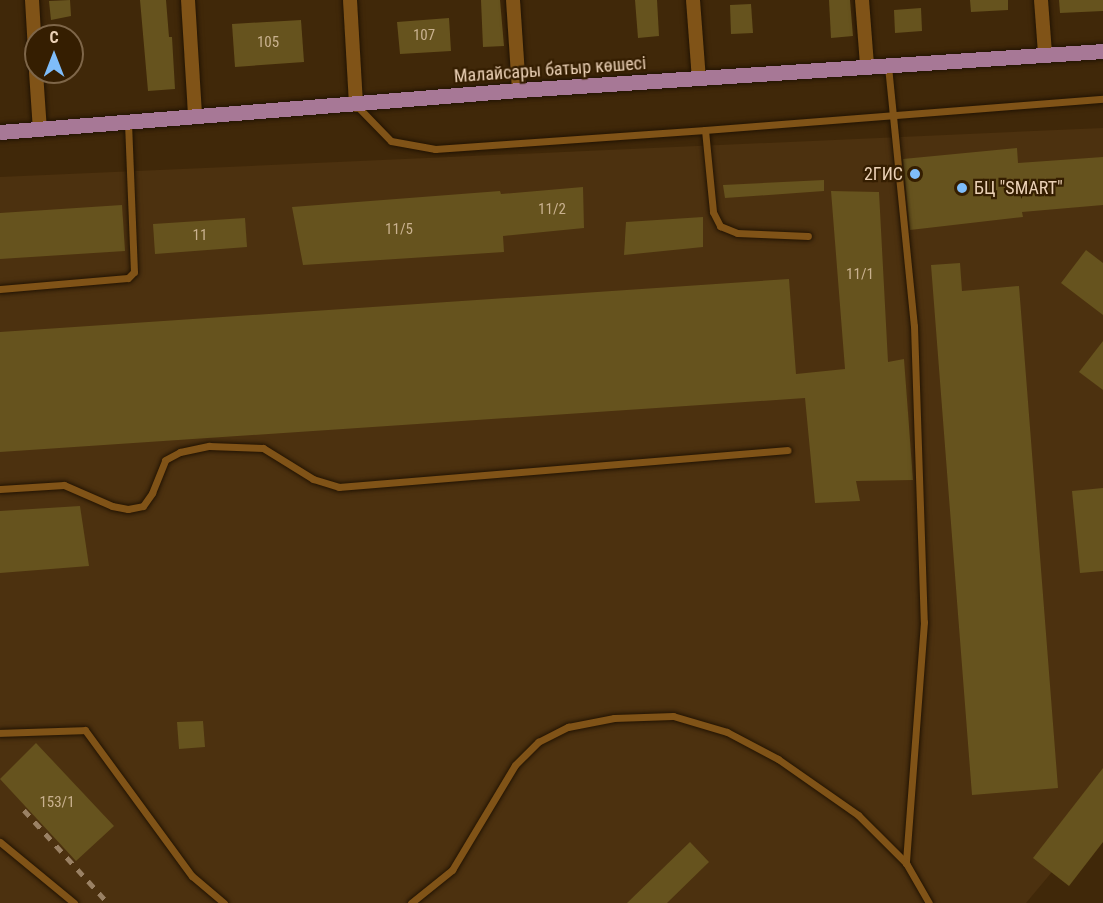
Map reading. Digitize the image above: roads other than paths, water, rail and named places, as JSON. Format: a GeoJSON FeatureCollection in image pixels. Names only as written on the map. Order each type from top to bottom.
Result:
{"type":"FeatureCollection","features":[{"type":"Feature","properties":{"kind":"main road","name":"Малайсары батыр көшесі"},"geometry":{"type":"LineString","coordinates":[[0,132],[356,105],[519,90],[1045,53],[1103,51]]}},
{"type":"Feature","properties":{"kind":"street"},"geometry":{"type":"LineString","coordinates":[[32,0],[33,24]]}},
{"type":"Feature","properties":{"kind":"street"},"geometry":{"type":"LineString","coordinates":[[188,0],[195,116]]}},
{"type":"Feature","properties":{"kind":"street"},"geometry":{"type":"LineString","coordinates":[[350,0],[356,105]]}},
{"type":"Feature","properties":{"kind":"street"},"geometry":{"type":"LineString","coordinates":[[513,0],[519,90]]}},
{"type":"Feature","properties":{"kind":"street"},"geometry":{"type":"LineString","coordinates":[[693,0],[699,79]]}},
{"type":"Feature","properties":{"kind":"street"},"geometry":{"type":"LineString","coordinates":[[862,0],[867,65]]}},
{"type":"Feature","properties":{"kind":"street"},"geometry":{"type":"LineString","coordinates":[[1041,0],[1045,53]]}},
{"type":"Feature","properties":{"kind":"street"},"geometry":{"type":"LineString","coordinates":[[37,84],[40,130]]}},
{"type":"Feature","properties":{"kind":"lane"},"geometry":{"type":"LineString","coordinates":[[888,64],[914,326],[924,622],[906,863]]}},
{"type":"Feature","properties":{"kind":"lane"},"geometry":{"type":"LineString","coordinates":[[356,105],[391,141],[435,149],[1103,99]]}},
{"type":"Feature","properties":{"kind":"lane"},"geometry":{"type":"LineString","coordinates":[[0,289],[128,278],[134,272],[129,122]]}},
{"type":"Feature","properties":{"kind":"lane"},"geometry":{"type":"LineString","coordinates":[[705,130],[713,212],[720,226],[737,233],[808,237]]}},
{"type":"Feature","properties":{"kind":"lane"},"geometry":{"type":"LineString","coordinates":[[0,489],[64,485],[112,506],[128,509],[143,506],[152,493],[165,460],[180,452],[209,446],[263,448],[314,479],[339,487],[787,450]]}},
{"type":"Feature","properties":{"kind":"lane"},"geometry":{"type":"LineString","coordinates":[[411,903],[452,870],[515,765],[538,742],[568,727],[614,718],[673,717],[728,732],[778,759],[858,815],[906,863],[929,903]]}},
{"type":"Feature","properties":{"kind":"lane"},"geometry":{"type":"LineString","coordinates":[[0,733],[85,730],[192,876],[224,903]]}},
{"type":"Feature","properties":{"kind":"lane"},"geometry":{"type":"LineString","coordinates":[[0,842],[74,903]]}},
{"type":"Feature","properties":{"kind":"railway"},"geometry":{"type":"LineString","coordinates":[[24,810],[108,903]]}},
{"type":"Feature","properties":{"kind":"place","name":"2ГИС"},"geometry":{"type":"Point","coordinates":[915,174]}},
{"type":"Feature","properties":{"kind":"place","name":"БЦ \"SMART\""},"geometry":{"type":"Point","coordinates":[962,188]}}]}
